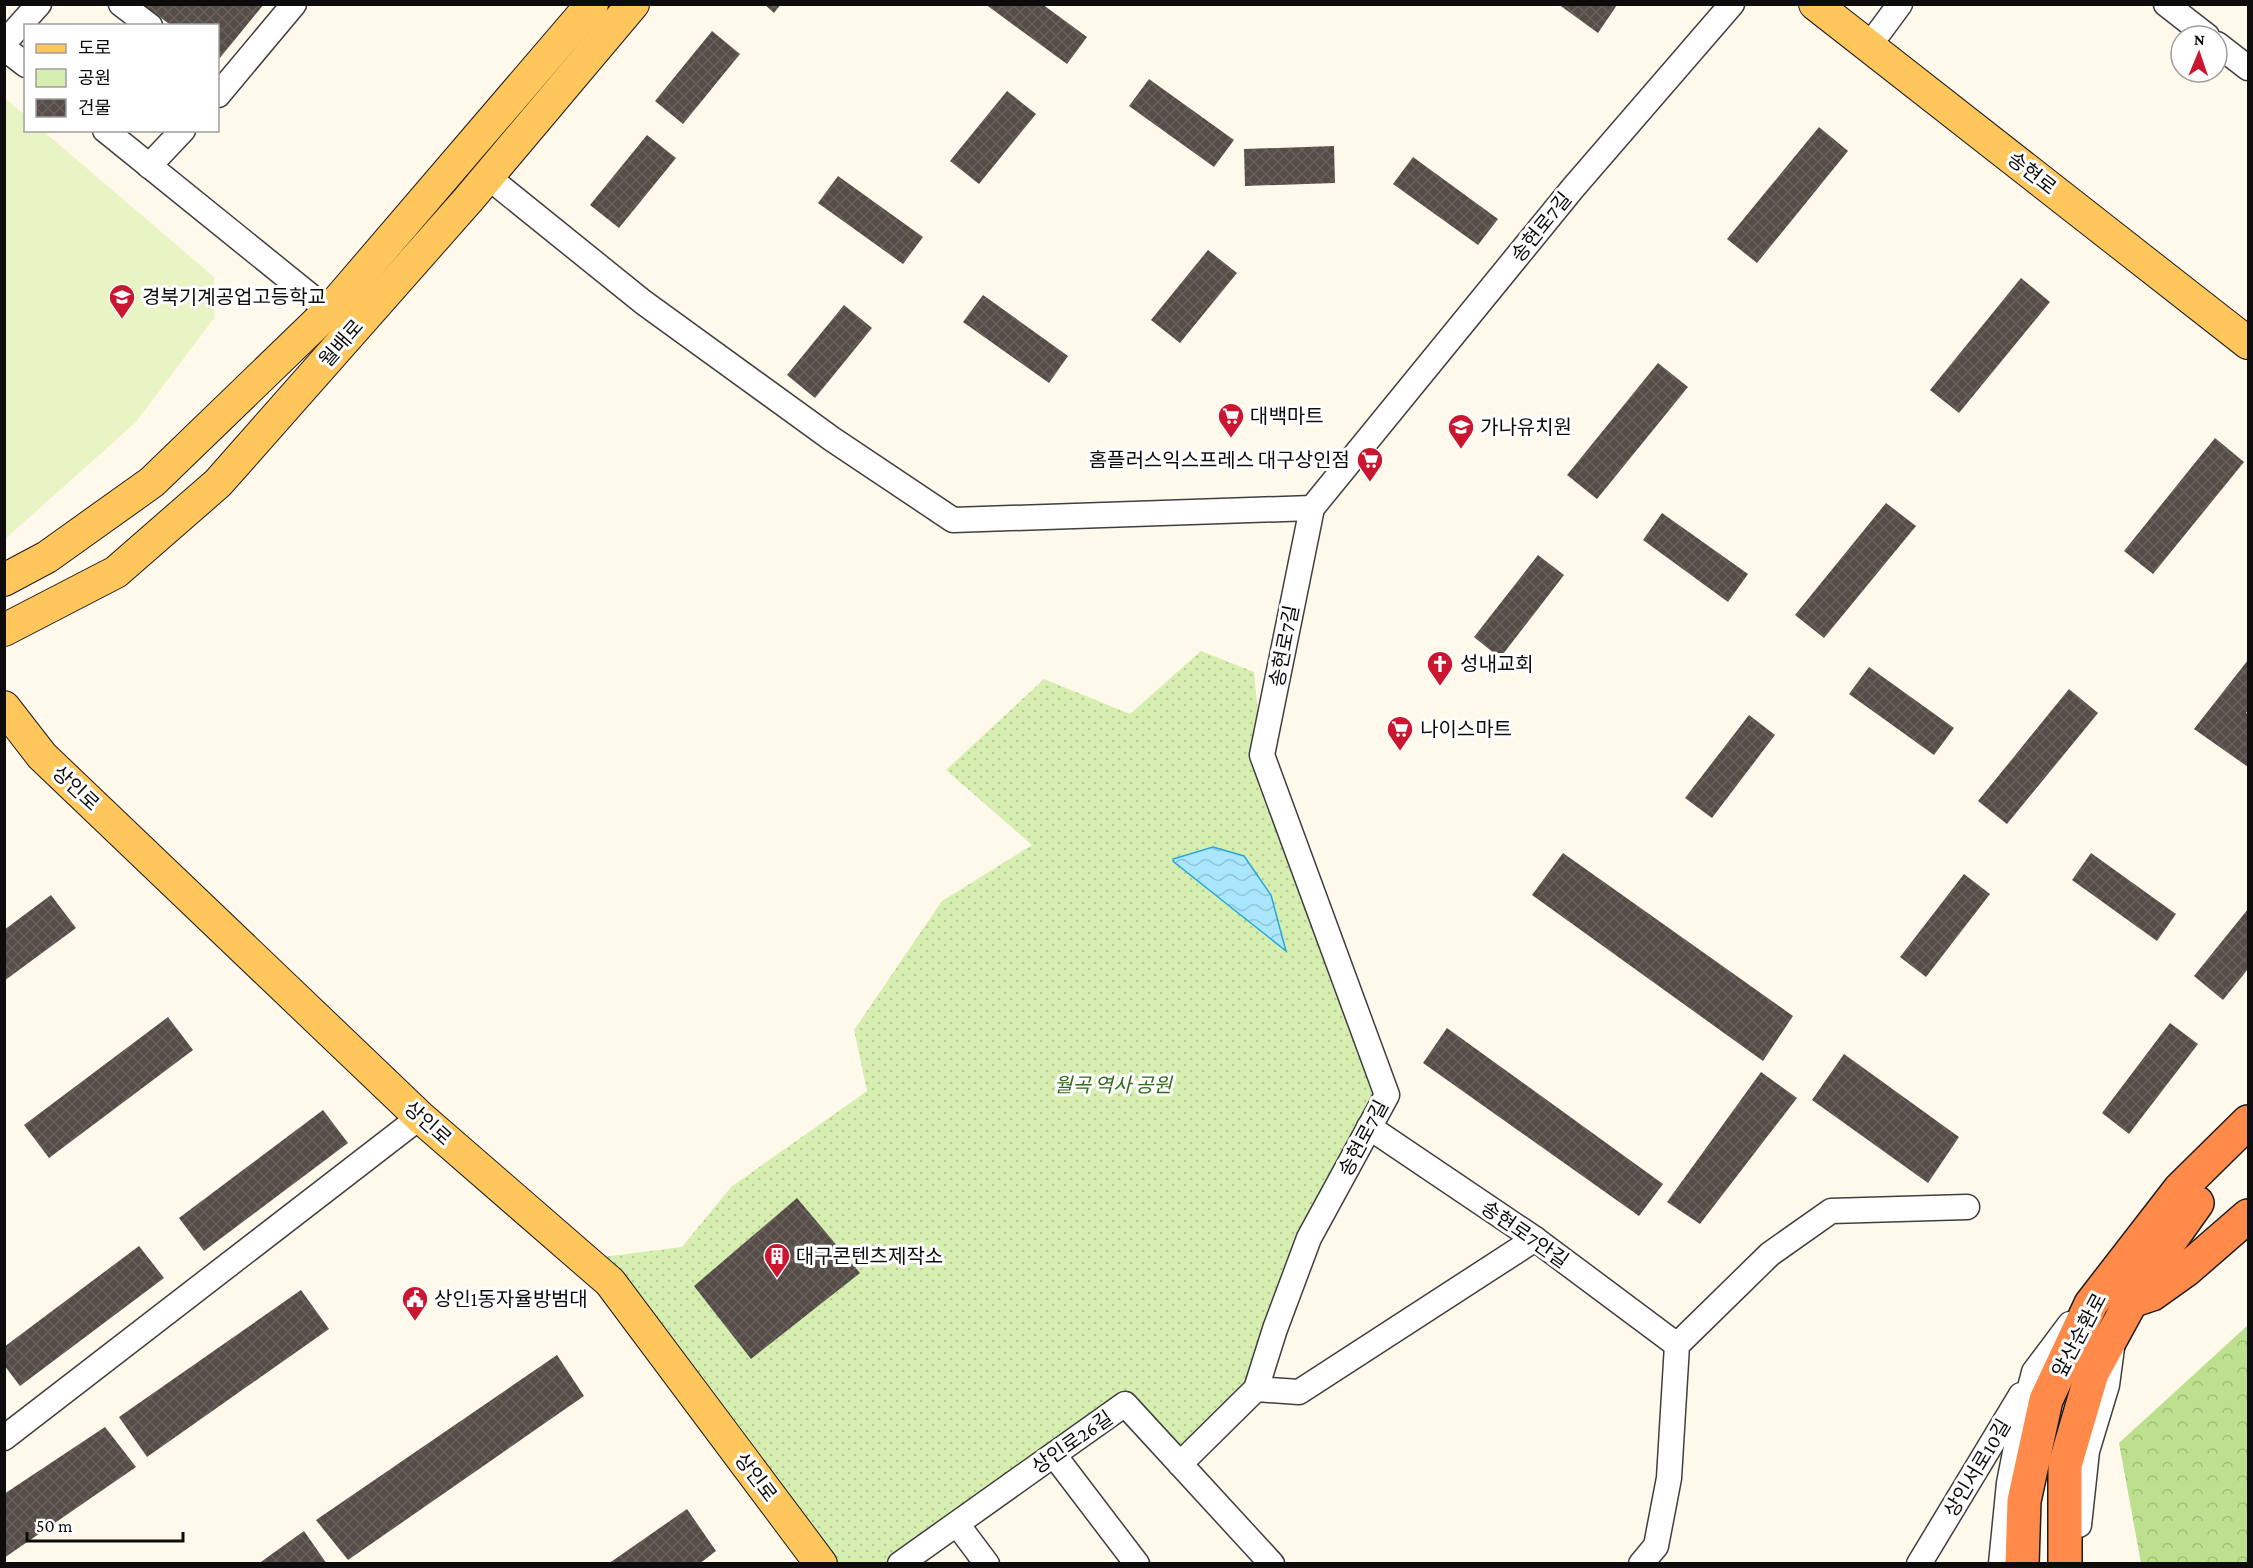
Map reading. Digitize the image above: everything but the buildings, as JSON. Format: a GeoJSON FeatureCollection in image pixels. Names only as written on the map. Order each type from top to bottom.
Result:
{"type":"FeatureCollection","features":[{"type":"Feature","properties":{"kind":"highway"},"geometry":{"type":"LineString","coordinates":[[2119,1268],[2124,1240],[2143,1210],[2248,1107]]}},
{"type":"Feature","properties":{"kind":"highway","name":"앞산순환로"},"geometry":{"type":"LineString","coordinates":[[2022,1563],[2024,1501],[2046,1400],[2091,1304],[2180,1189],[2248,1122]]}},
{"type":"Feature","properties":{"kind":"highway","name":"앞산순환로"},"geometry":{"type":"LineString","coordinates":[[2065,1563],[2065,1465],[2092,1373],[2145,1276],[2192,1208],[2248,1154]]}},
{"type":"Feature","properties":{"kind":"highway"},"geometry":{"type":"LineString","coordinates":[[2123,1315],[2187,1269],[2248,1216]]}},
{"type":"Feature","properties":{"kind":"main road","name":"월배로"},"geometry":{"type":"LineString","coordinates":[[4,580],[47,557],[152,482],[329,311],[592,4]]}},
{"type":"Feature","properties":{"kind":"main road","name":"월배로"},"geometry":{"type":"LineString","coordinates":[[4,630],[116,572],[218,483],[488,177],[633,4]]}},
{"type":"Feature","properties":{"kind":"main road","name":"송현로"},"geometry":{"type":"LineString","coordinates":[[1815,4],[2248,343]]}},
{"type":"Feature","properties":{"kind":"main road","name":"상인로"},"geometry":{"type":"LineString","coordinates":[[4,707],[42,756],[420,1117],[610,1282],[821,1563]]}},
{"type":"Feature","properties":{"kind":"street"},"geometry":{"type":"LineString","coordinates":[[4,43],[39,4]]}},
{"type":"Feature","properties":{"kind":"street"},"geometry":{"type":"LineString","coordinates":[[121,4],[147,24]]}},
{"type":"Feature","properties":{"kind":"street"},"geometry":{"type":"LineString","coordinates":[[221,85],[294,4]]}},
{"type":"Feature","properties":{"kind":"street","name":"송현로7길"},"geometry":{"type":"LineString","coordinates":[[1180,1464],[1256,1389],[1308,1238],[1387,1095],[1262,755],[1312,508],[1573,188],[1732,4]]}},
{"type":"Feature","properties":{"kind":"street"},"geometry":{"type":"LineString","coordinates":[[1869,46],[1900,4]]}},
{"type":"Feature","properties":{"kind":"street"},"geometry":{"type":"LineString","coordinates":[[2166,4],[2192,24]]}},
{"type":"Feature","properties":{"kind":"street"},"geometry":{"type":"LineString","coordinates":[[4,48],[24,63]]}},
{"type":"Feature","properties":{"kind":"street"},"geometry":{"type":"LineString","coordinates":[[2229,53],[2248,68]]}},
{"type":"Feature","properties":{"kind":"street"},"geometry":{"type":"LineString","coordinates":[[107,132],[329,311]]}},
{"type":"Feature","properties":{"kind":"street"},"geometry":{"type":"LineString","coordinates":[[148,166],[181,132]]}},
{"type":"Feature","properties":{"kind":"street"},"geometry":{"type":"LineString","coordinates":[[488,177],[643,302],[832,439],[953,520],[1312,508]]}},
{"type":"Feature","properties":{"kind":"street"},"geometry":{"type":"LineString","coordinates":[[4,1438],[420,1117]]}},
{"type":"Feature","properties":{"kind":"street","name":"송현로7안길"},"geometry":{"type":"LineString","coordinates":[[1369,1127],[1534,1239],[1677,1345]]}},
{"type":"Feature","properties":{"kind":"street"},"geometry":{"type":"LineString","coordinates":[[1641,1563],[1656,1546],[1669,1478],[1677,1345],[1770,1254],[1831,1211],[1967,1207]]}},
{"type":"Feature","properties":{"kind":"street"},"geometry":{"type":"LineString","coordinates":[[1256,1389],[1299,1392],[1534,1239]]}},
{"type":"Feature","properties":{"kind":"street","name":"상인서로10길"},"geometry":{"type":"LineString","coordinates":[[1919,1563],[2034,1372],[2073,1321],[2091,1304]]}},
{"type":"Feature","properties":{"kind":"street"},"geometry":{"type":"LineString","coordinates":[[2079,1563],[2079,1516],[2087,1451],[2107,1385],[2123,1315]]}},
{"type":"Feature","properties":{"kind":"street"},"geometry":{"type":"LineString","coordinates":[[2001,1563],[2009,1483],[2034,1372]]}},
{"type":"Feature","properties":{"kind":"street","name":"상인로26길"},"geometry":{"type":"LineString","coordinates":[[900,1563],[1125,1404],[1272,1563]]}},
{"type":"Feature","properties":{"kind":"street"},"geometry":{"type":"LineString","coordinates":[[1054,1455],[1137,1563]]}},
{"type":"Feature","properties":{"kind":"street"},"geometry":{"type":"LineString","coordinates":[[957,1524],[987,1563]]}},
{"type":"Feature","properties":{"kind":"green space"},"geometry":{"type":"Polygon","coordinates":[[[4,98],[24,114],[24,132],[44,132],[214,277],[214,318],[136,422],[5,539],[4,98]]]}},
{"type":"Feature","properties":{"kind":"green space","name":"월곡 역사 공원"},"geometry":{"type":"Polygon","coordinates":[[[1201,651],[1254,672],[1262,755],[1387,1095],[1309,1238],[1256,1389],[1180,1464],[1125,1404],[900,1563],[823,1563],[602,1257],[682,1247],[731,1187],[867,1091],[854,1030],[942,901],[1032,845],[946,770],[1044,679],[1130,714],[1201,651]]]}},
{"type":"Feature","properties":{"kind":"green space"},"geometry":{"type":"Polygon","coordinates":[[[2248,1325],[2248,1563],[2141,1563],[2119,1443],[2248,1325]]]}},
{"type":"Feature","properties":{"kind":"water"},"geometry":{"type":"Polygon","coordinates":[[[1213,847],[1244,856],[1271,895],[1286,951],[1174,862],[1173,859],[1213,847]]]}},
{"type":"Feature","properties":{"kind":"place","name":"경북기계공업고등학교"},"geometry":{"type":"Point","coordinates":[122,320]}},
{"type":"Feature","properties":{"kind":"place","name":"대백마트"},"geometry":{"type":"Point","coordinates":[1231,439]}},
{"type":"Feature","properties":{"kind":"place","name":"가나유치원"},"geometry":{"type":"Point","coordinates":[1461,450]}},
{"type":"Feature","properties":{"kind":"place","name":"홈플러스익스프레스 대구상인점"},"geometry":{"type":"Point","coordinates":[1370,483]}},
{"type":"Feature","properties":{"kind":"place","name":"성내교회"},"geometry":{"type":"Point","coordinates":[1440,687]}},
{"type":"Feature","properties":{"kind":"place","name":"나이스마트"},"geometry":{"type":"Point","coordinates":[1400,752]}},
{"type":"Feature","properties":{"kind":"place","name":"대구콘텐츠제작소"},"geometry":{"type":"Point","coordinates":[777,1279]}},
{"type":"Feature","properties":{"kind":"place","name":"상인1동자율방범대"},"geometry":{"type":"Point","coordinates":[415,1322]}}]}
